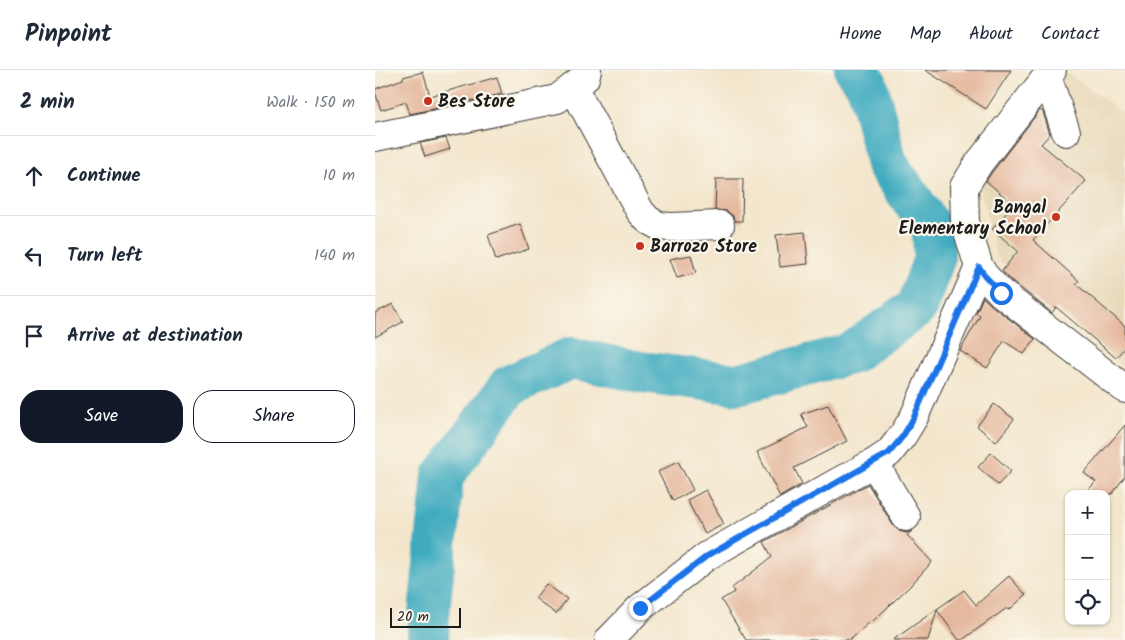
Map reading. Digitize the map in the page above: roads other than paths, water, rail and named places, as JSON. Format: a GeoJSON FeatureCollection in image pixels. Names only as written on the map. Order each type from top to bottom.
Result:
{"type":"FeatureCollection","features":[{"type":"Feature","properties":{"kind":"street"},"geometry":{"type":"LineString","coordinates":[[1049,73],[1066,132]]}},
{"type":"Feature","properties":{"kind":"street"},"geometry":{"type":"LineString","coordinates":[[1049,73],[979,163],[964,187],[965,222],[979,267],[1001,293],[1125,389]]}},
{"type":"Feature","properties":{"kind":"street"},"geometry":{"type":"LineString","coordinates":[[375,137],[557,99],[580,78],[639,211],[648,220],[659,226],[720,225]]}},
{"type":"Feature","properties":{"kind":"street"},"geometry":{"type":"LineString","coordinates":[[609,640],[640,608],[707,556],[889,453],[903,436],[914,417],[979,267]]}},
{"type":"Feature","properties":{"kind":"street"},"geometry":{"type":"LineString","coordinates":[[874,463],[907,517]]}},
{"type":"Feature","properties":{"kind":"waterway"},"geometry":{"type":"LineString","coordinates":[[428,640],[443,476],[509,386],[571,358],[641,372],[737,384],[850,354],[916,308],[934,259],[933,230],[887,164],[867,84],[855,70]]}},
{"type":"Feature","properties":{"kind":"place","name":"Bes Store"},"geometry":{"type":"Point","coordinates":[428,101]}},
{"type":"Feature","properties":{"kind":"place","name":"Bangal Elementary School"},"geometry":{"type":"Point","coordinates":[1056,217]}},
{"type":"Feature","properties":{"kind":"place","name":"Barrozo Store"},"geometry":{"type":"Point","coordinates":[640,246]}}]}
